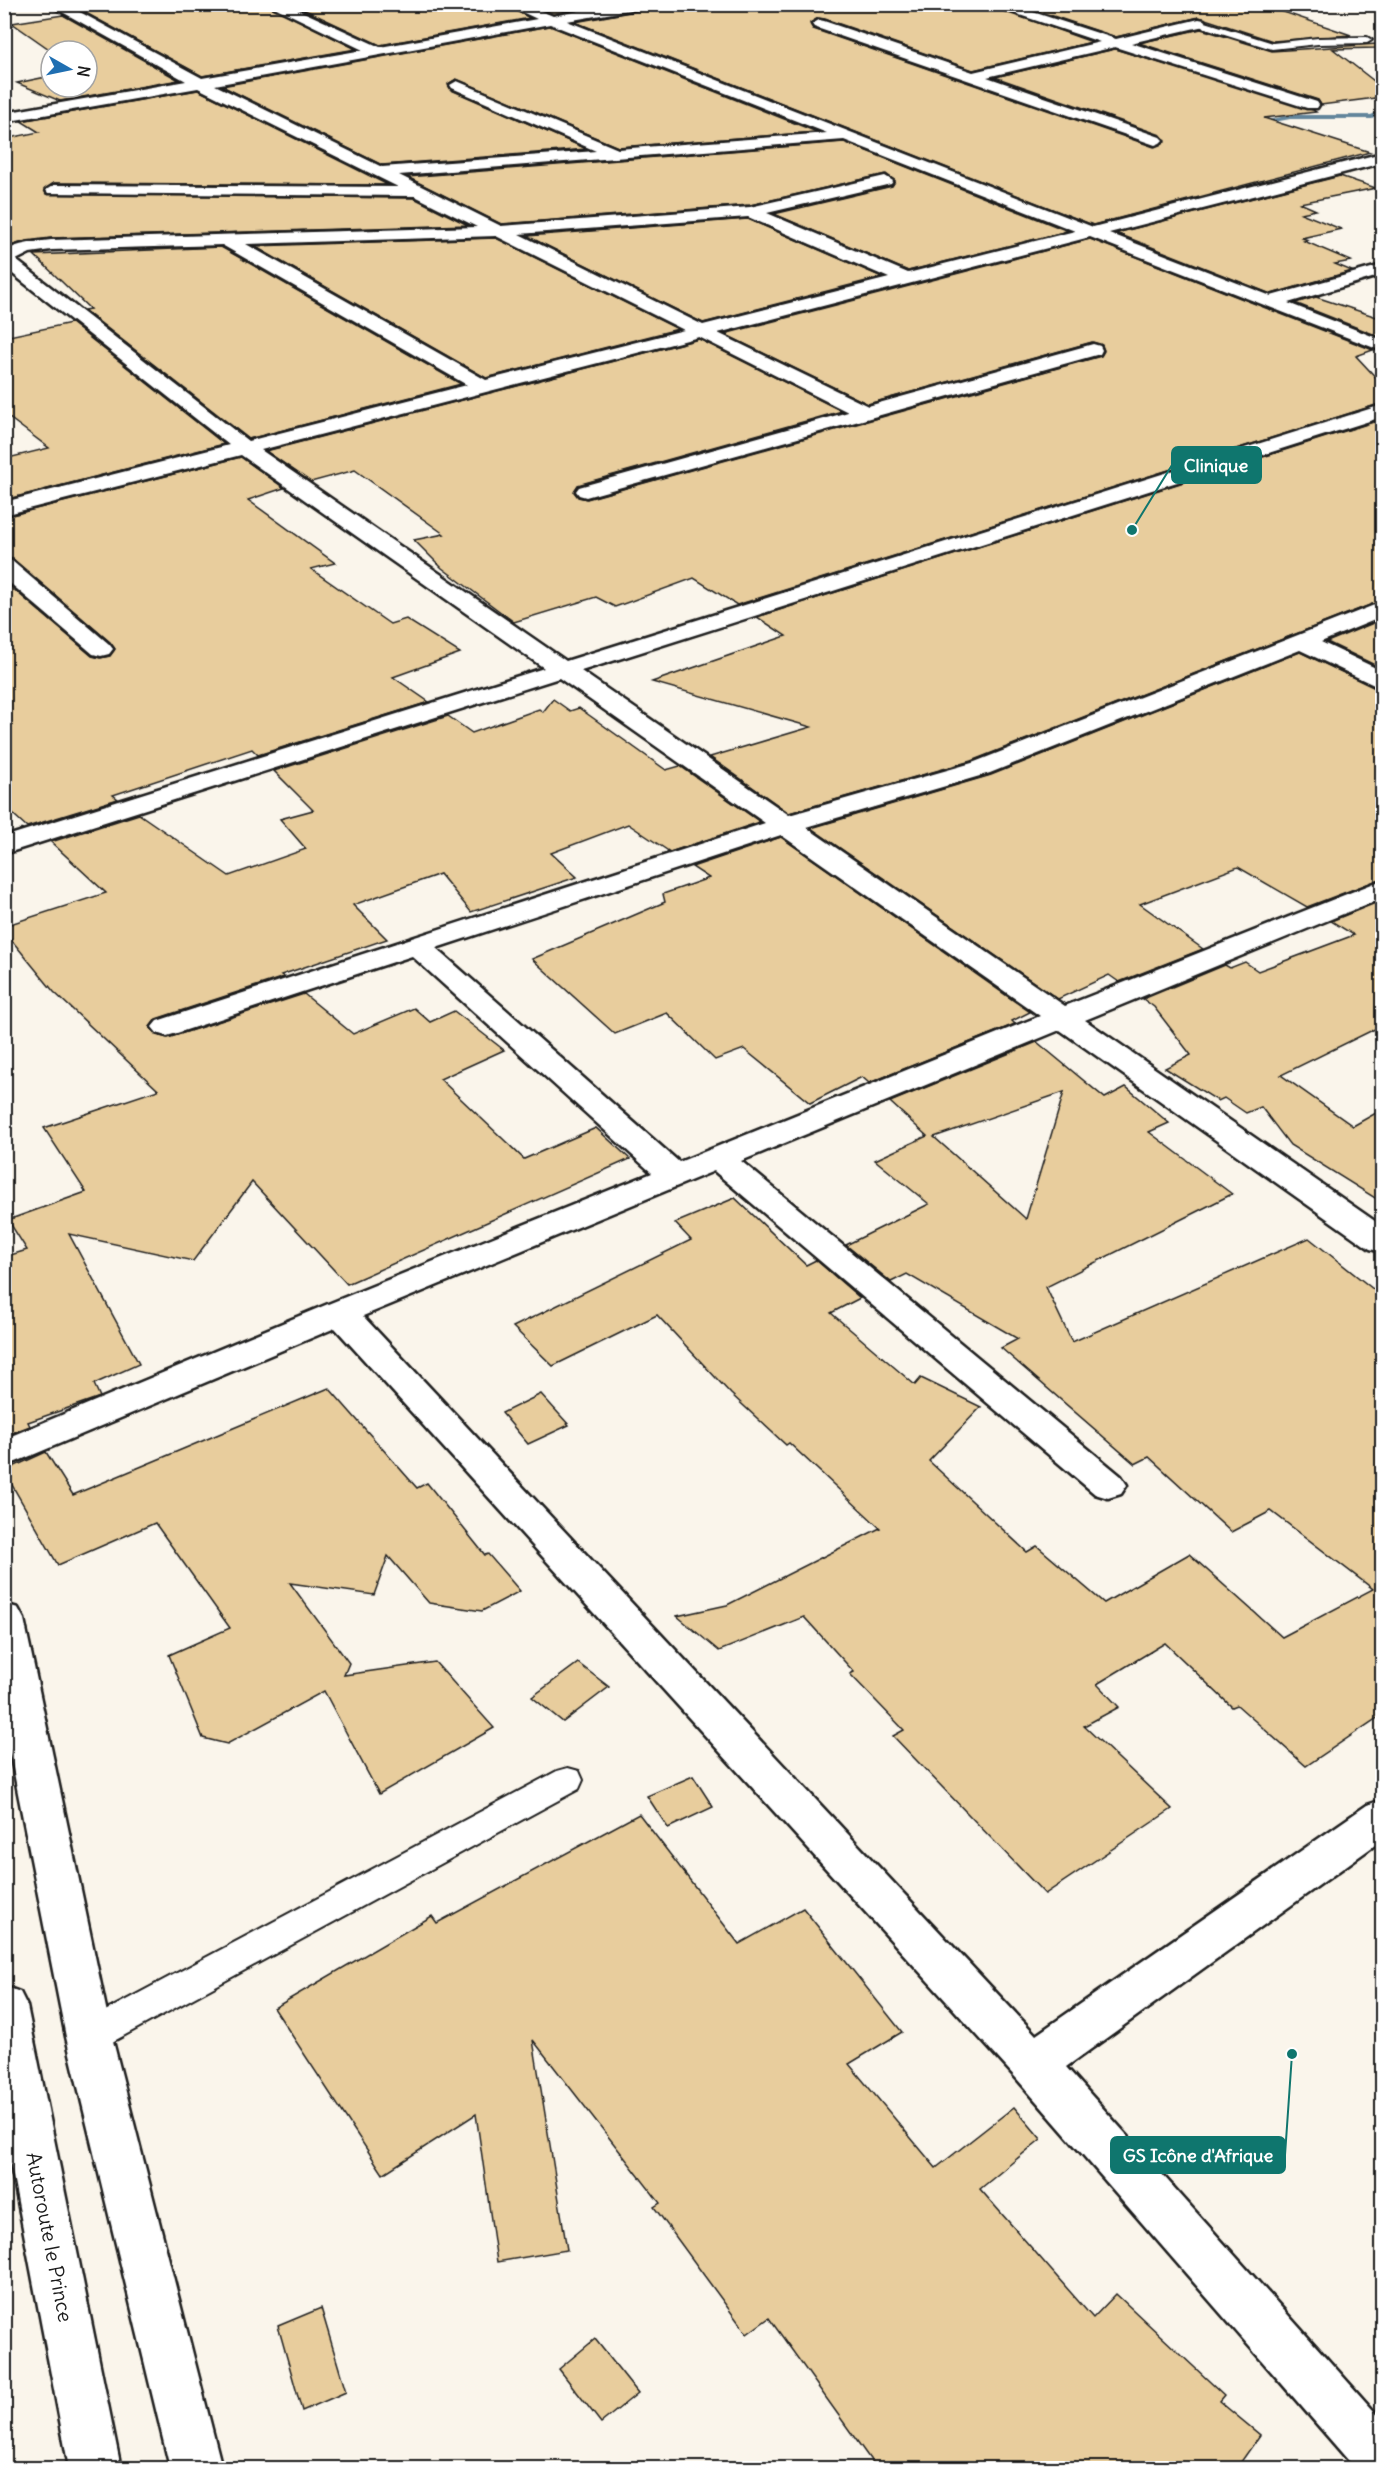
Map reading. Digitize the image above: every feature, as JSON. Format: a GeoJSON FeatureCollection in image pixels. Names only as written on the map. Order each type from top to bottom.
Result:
{"type":"FeatureCollection","features":[{"type":"Feature","properties":{"kind":"street"},"geometry":{"type":"LineString","coordinates":[[54,4],[200,83],[868,414]]}},
{"type":"Feature","properties":{"kind":"street"},"geometry":{"type":"LineString","coordinates":[[274,4],[378,51]]}},
{"type":"Feature","properties":{"kind":"street"},"geometry":{"type":"LineString","coordinates":[[511,4],[1383,346]]}},
{"type":"Feature","properties":{"kind":"street"},"geometry":{"type":"LineString","coordinates":[[4,118],[641,4]]}},
{"type":"Feature","properties":{"kind":"street"},"geometry":{"type":"LineString","coordinates":[[993,4],[1312,105]]}},
{"type":"Feature","properties":{"kind":"street"},"geometry":{"type":"LineString","coordinates":[[971,77],[1199,23]]}},
{"type":"Feature","properties":{"kind":"street"},"geometry":{"type":"LineString","coordinates":[[819,24],[1155,140]]}},
{"type":"Feature","properties":{"kind":"street"},"geometry":{"type":"LineString","coordinates":[[457,85],[616,154]]}},
{"type":"Feature","properties":{"kind":"street"},"geometry":{"type":"LineString","coordinates":[[379,172],[847,136]]}},
{"type":"Feature","properties":{"kind":"street"},"geometry":{"type":"LineString","coordinates":[[4,509],[1383,159]]}},
{"type":"Feature","properties":{"kind":"street"},"geometry":{"type":"LineString","coordinates":[[885,181],[750,212],[496,231],[51,245],[26,248],[12,253],[6,260],[244,448],[1383,1241]]}},
{"type":"Feature","properties":{"kind":"street"},"geometry":{"type":"LineString","coordinates":[[54,190],[418,192]]}},
{"type":"Feature","properties":{"kind":"street"},"geometry":{"type":"LineString","coordinates":[[750,212],[906,279]]}},
{"type":"Feature","properties":{"kind":"street"},"geometry":{"type":"LineString","coordinates":[[224,238],[484,387]]}},
{"type":"Feature","properties":{"kind":"street"},"geometry":{"type":"LineString","coordinates":[[1270,302],[1383,270]]}},
{"type":"Feature","properties":{"kind":"street"},"geometry":{"type":"LineString","coordinates":[[586,491],[1093,350]]}},
{"type":"Feature","properties":{"kind":"street"},"geometry":{"type":"LineString","coordinates":[[4,846],[1383,411]]}},
{"type":"Feature","properties":{"kind":"street"},"geometry":{"type":"LineString","coordinates":[[4,566],[101,649]]}},
{"type":"Feature","properties":{"kind":"street"},"geometry":{"type":"LineString","coordinates":[[167,1027],[784,825],[981,768],[1383,609]]}},
{"type":"Feature","properties":{"kind":"street"},"geometry":{"type":"LineString","coordinates":[[1301,641],[1383,680]]}},
{"type":"Feature","properties":{"kind":"street"},"geometry":{"type":"LineString","coordinates":[[4,1454],[340,1312],[718,1158],[1062,1019],[1374,900]]}},
{"type":"Feature","properties":{"kind":"street"},"geometry":{"type":"LineString","coordinates":[[416,945],[675,1176]]}},
{"type":"Feature","properties":{"kind":"street"},"geometry":{"type":"LineString","coordinates":[[718,1158],[1108,1485]]}},
{"type":"Feature","properties":{"kind":"street"},"geometry":{"type":"LineString","coordinates":[[340,1312],[1033,2064],[1383,2459]]}},
{"type":"Feature","properties":{"kind":"street"},"geometry":{"type":"LineString","coordinates":[[4,1619],[89,2037],[196,2469]]}},
{"type":"Feature","properties":{"kind":"street"},"geometry":{"type":"LineString","coordinates":[[1033,2064],[1383,1817]]}},
{"type":"Feature","properties":{"kind":"street","name":"Autoroute le Prince"},"geometry":{"type":"LineString","coordinates":[[4,2006],[95,2469]]}},
{"type":"Feature","properties":{"kind":"lane"},"geometry":{"type":"LineString","coordinates":[[1199,23],[1272,46],[1318,41],[1367,40]]}},
{"type":"Feature","properties":{"kind":"lane"},"geometry":{"type":"LineString","coordinates":[[89,2037],[568,1780]]}},
{"type":"Feature","properties":{"kind":"building"},"geometry":{"type":"Polygon","coordinates":[[[136,4],[266,4],[356,49],[202,76],[84,12],[136,4]]]}},
{"type":"Feature","properties":{"kind":"building"},"geometry":{"type":"Polygon","coordinates":[[[292,4],[503,4],[530,18],[380,45],[292,4]]]}},
{"type":"Feature","properties":{"kind":"building"},"geometry":{"type":"Polygon","coordinates":[[[531,4],[601,4],[553,14],[531,4]]]}},
{"type":"Feature","properties":{"kind":"building"},"geometry":{"type":"Polygon","coordinates":[[[649,4],[985,4],[1092,42],[973,70],[825,19],[818,18],[810,23],[813,29],[1154,147],[1165,142],[1161,135],[995,77],[1115,49],[1313,110],[1316,112],[1264,118],[1370,152],[1093,225],[575,22],[641,10],[649,4]]]}},
{"type":"Feature","properties":{"kind":"building"},"geometry":{"type":"Polygon","coordinates":[[[1017,4],[1260,4],[1351,35],[1273,41],[1199,17],[1116,37],[1017,4]]]}},
{"type":"Feature","properties":{"kind":"building"},"geometry":{"type":"Polygon","coordinates":[[[63,15],[179,80],[99,94],[99,39],[39,39],[39,42],[12,23],[63,15]]]}},
{"type":"Feature","properties":{"kind":"building"},"geometry":{"type":"Polygon","coordinates":[[[550,26],[817,132],[618,147],[456,79],[448,84],[451,90],[587,149],[382,165],[222,86],[550,26]]]}},
{"type":"Feature","properties":{"kind":"building"},"geometry":{"type":"Polygon","coordinates":[[[1201,29],[1272,51],[1377,44],[1376,48],[1333,49],[1383,88],[1383,97],[1321,105],[1318,100],[1139,43],[1201,29]]]}},
{"type":"Feature","properties":{"kind":"building"},"geometry":{"type":"Polygon","coordinates":[[[39,78],[39,92],[17,83],[39,78]]]}},
{"type":"Feature","properties":{"kind":"building"},"geometry":{"type":"Polygon","coordinates":[[[198,90],[388,185],[54,183],[44,190],[46,194],[414,198],[468,225],[51,238],[26,241],[4,248],[4,139],[39,132],[21,121],[198,90]]]}},
{"type":"Feature","properties":{"kind":"building"},"geometry":{"type":"Polygon","coordinates":[[[844,142],[1068,231],[908,271],[774,214],[892,186],[895,181],[886,174],[750,205],[501,224],[407,177],[844,142]]]}},
{"type":"Feature","properties":{"kind":"building"},"geometry":{"type":"Polygon","coordinates":[[[1340,176],[1376,188],[1300,203],[1316,210],[1301,213],[1341,229],[1302,238],[1308,240],[1304,241],[1351,261],[1335,264],[1352,271],[1271,294],[1116,233],[1340,176]]]}},
{"type":"Feature","properties":{"kind":"building"},"geometry":{"type":"Polygon","coordinates":[[[748,219],[882,277],[703,323],[527,236],[748,219]]]}},
{"type":"Feature","properties":{"kind":"building"},"geometry":{"type":"Polygon","coordinates":[[[496,238],[678,329],[486,378],[254,246],[496,238]]]}},
{"type":"Feature","properties":{"kind":"building"},"geometry":{"type":"Polygon","coordinates":[[[1090,239],[1373,350],[1356,356],[1383,385],[1383,403],[737,605],[694,578],[615,607],[596,597],[514,622],[442,568],[414,540],[444,534],[355,470],[311,482],[266,451],[699,339],[842,411],[578,485],[574,492],[578,497],[587,499],[1101,356],[1104,351],[1102,345],[1092,342],[868,404],[724,334],[1090,239]]]}},
{"type":"Feature","properties":{"kind":"building"},"geometry":{"type":"Polygon","coordinates":[[[221,247],[461,384],[249,439],[84,310],[90,309],[34,255],[221,247]]]}},
{"type":"Feature","properties":{"kind":"building"},"geometry":{"type":"Polygon","coordinates":[[[1316,297],[1383,319],[1383,338],[1295,303],[1316,297]]]}},
{"type":"Feature","properties":{"kind":"building"},"geometry":{"type":"Polygon","coordinates":[[[71,323],[224,444],[4,500],[4,459],[49,448],[4,414],[4,337],[71,323]]]}},
{"type":"Feature","properties":{"kind":"building"},"geometry":{"type":"Polygon","coordinates":[[[1383,419],[1383,600],[971,761],[789,813],[710,757],[811,727],[652,682],[786,636],[757,617],[1383,419]]]}},
{"type":"Feature","properties":{"kind":"building"},"geometry":{"type":"Polygon","coordinates":[[[241,457],[284,488],[248,500],[335,563],[311,569],[390,624],[406,619],[460,653],[393,677],[429,702],[258,755],[252,749],[113,795],[118,799],[27,827],[4,806],[4,581],[92,656],[100,658],[110,656],[115,649],[110,642],[13,559],[4,557],[4,517],[241,457]]]}},
{"type":"Feature","properties":{"kind":"building"},"geometry":{"type":"Polygon","coordinates":[[[1383,619],[1383,669],[1327,642],[1383,619]]]}},
{"type":"Feature","properties":{"kind":"building"},"geometry":{"type":"Polygon","coordinates":[[[1300,652],[1373,687],[1383,689],[1383,878],[1307,907],[1238,867],[1140,904],[1203,949],[1119,982],[1109,975],[1058,999],[811,828],[991,775],[1300,652]]]}},
{"type":"Feature","properties":{"kind":"building"},"geometry":{"type":"Polygon","coordinates":[[[553,699],[570,711],[579,708],[666,770],[680,766],[760,822],[670,852],[628,824],[551,853],[577,877],[471,912],[440,874],[353,905],[387,939],[281,975],[284,977],[156,1019],[150,1027],[156,1035],[168,1038],[304,994],[353,1034],[414,1008],[430,1022],[454,1011],[504,1050],[440,1079],[524,1159],[596,1128],[630,1159],[347,1284],[252,1182],[193,1261],[69,1234],[139,1364],[94,1384],[100,1397],[28,1422],[30,1426],[4,1436],[4,1257],[27,1250],[8,1220],[86,1192],[44,1128],[158,1090],[54,992],[4,931],[4,926],[106,893],[51,842],[139,814],[229,876],[306,849],[280,819],[313,810],[274,771],[448,716],[472,733],[539,709],[543,712],[553,699]]]}},
{"type":"Feature","properties":{"kind":"building"},"geometry":{"type":"Polygon","coordinates":[[[781,837],[1030,1012],[1012,1021],[1015,1024],[869,1083],[862,1077],[810,1103],[744,1049],[715,1060],[667,1013],[615,1034],[532,959],[665,902],[663,894],[709,878],[692,867],[781,837]]]}},
{"type":"Feature","properties":{"kind":"building"},"geometry":{"type":"Polygon","coordinates":[[[1383,900],[1383,1025],[1281,1075],[1353,1126],[1383,1109],[1383,1203],[1290,1145],[1261,1107],[1246,1113],[1224,1098],[1218,1101],[1165,1068],[1191,1055],[1154,1007],[1143,999],[1225,965],[1230,968],[1245,962],[1258,971],[1354,935],[1331,921],[1383,900]]]}},
{"type":"Feature","properties":{"kind":"building"},"geometry":{"type":"Polygon","coordinates":[[[1037,1042],[1105,1098],[1126,1087],[1169,1123],[1149,1132],[1232,1194],[1046,1287],[1072,1342],[1309,1238],[1383,1297],[1383,1714],[1306,1766],[1237,1705],[1232,1707],[1165,1643],[1097,1684],[1119,1707],[1084,1726],[1172,1809],[1045,1894],[893,1736],[904,1730],[850,1674],[854,1672],[804,1617],[719,1651],[677,1616],[727,1605],[880,1528],[789,1443],[786,1445],[731,1394],[657,1315],[553,1366],[513,1327],[691,1240],[675,1223],[735,1198],[806,1265],[816,1260],[860,1298],[831,1313],[915,1385],[921,1378],[981,1407],[929,1461],[1027,1552],[1037,1546],[1104,1603],[1189,1554],[1282,1637],[1373,1589],[1271,1511],[1231,1532],[1149,1457],[1135,1464],[1001,1348],[1018,1339],[907,1274],[891,1282],[846,1245],[929,1204],[875,1160],[927,1136],[890,1102],[1037,1042]],[[1064,1092],[934,1137],[1026,1219],[1064,1092]]]}},
{"type":"Feature","properties":{"kind":"building"},"geometry":{"type":"Polygon","coordinates":[[[329,1388],[417,1488],[427,1483],[485,1555],[488,1554],[520,1591],[482,1611],[429,1603],[388,1556],[374,1595],[290,1583],[349,1663],[344,1675],[435,1662],[494,1728],[379,1794],[324,1691],[227,1744],[203,1738],[169,1655],[230,1628],[155,1523],[58,1565],[4,1471],[46,1452],[73,1495],[329,1388]]]}},
{"type":"Feature","properties":{"kind":"building"},"geometry":{"type":"Polygon","coordinates":[[[541,1394],[569,1425],[528,1444],[502,1413],[541,1394]]]}},
{"type":"Feature","properties":{"kind":"building"},"geometry":{"type":"Polygon","coordinates":[[[578,1663],[609,1687],[563,1722],[532,1697],[578,1663]]]}},
{"type":"Feature","properties":{"kind":"building"},"geometry":{"type":"Polygon","coordinates":[[[693,1776],[713,1807],[668,1828],[647,1796],[693,1776]]]}},
{"type":"Feature","properties":{"kind":"building"},"geometry":{"type":"Polygon","coordinates":[[[639,1814],[739,1944],[803,1908],[902,2032],[849,2064],[936,2168],[1014,2107],[1041,2139],[980,2189],[1093,2318],[1116,2294],[1224,2395],[1219,2401],[1260,2435],[1236,2469],[877,2469],[769,2318],[747,2334],[654,2207],[660,2203],[533,2040],[567,2250],[497,2262],[476,2114],[383,2174],[274,2008],[432,1916],[437,1923],[639,1814]]]}},
{"type":"Feature","properties":{"kind":"building"},"geometry":{"type":"Polygon","coordinates":[[[321,2308],[346,2392],[302,2411],[278,2326],[321,2308]]]}},
{"type":"Feature","properties":{"kind":"building"},"geometry":{"type":"Polygon","coordinates":[[[595,2339],[638,2393],[601,2423],[559,2369],[595,2339]]]}},
{"type":"Feature","properties":{"kind":"waterway"},"geometry":{"type":"LineString","coordinates":[[1254,124],[1290,117],[1372,117],[1382,112]]}},
{"type":"Feature","properties":{"kind":"place","name":"Clinique"},"geometry":{"type":"Point","coordinates":[1132,530]}},
{"type":"Feature","properties":{"kind":"place","name":"GS Icône d'Afrique"},"geometry":{"type":"Point","coordinates":[1292,2054]}}]}
